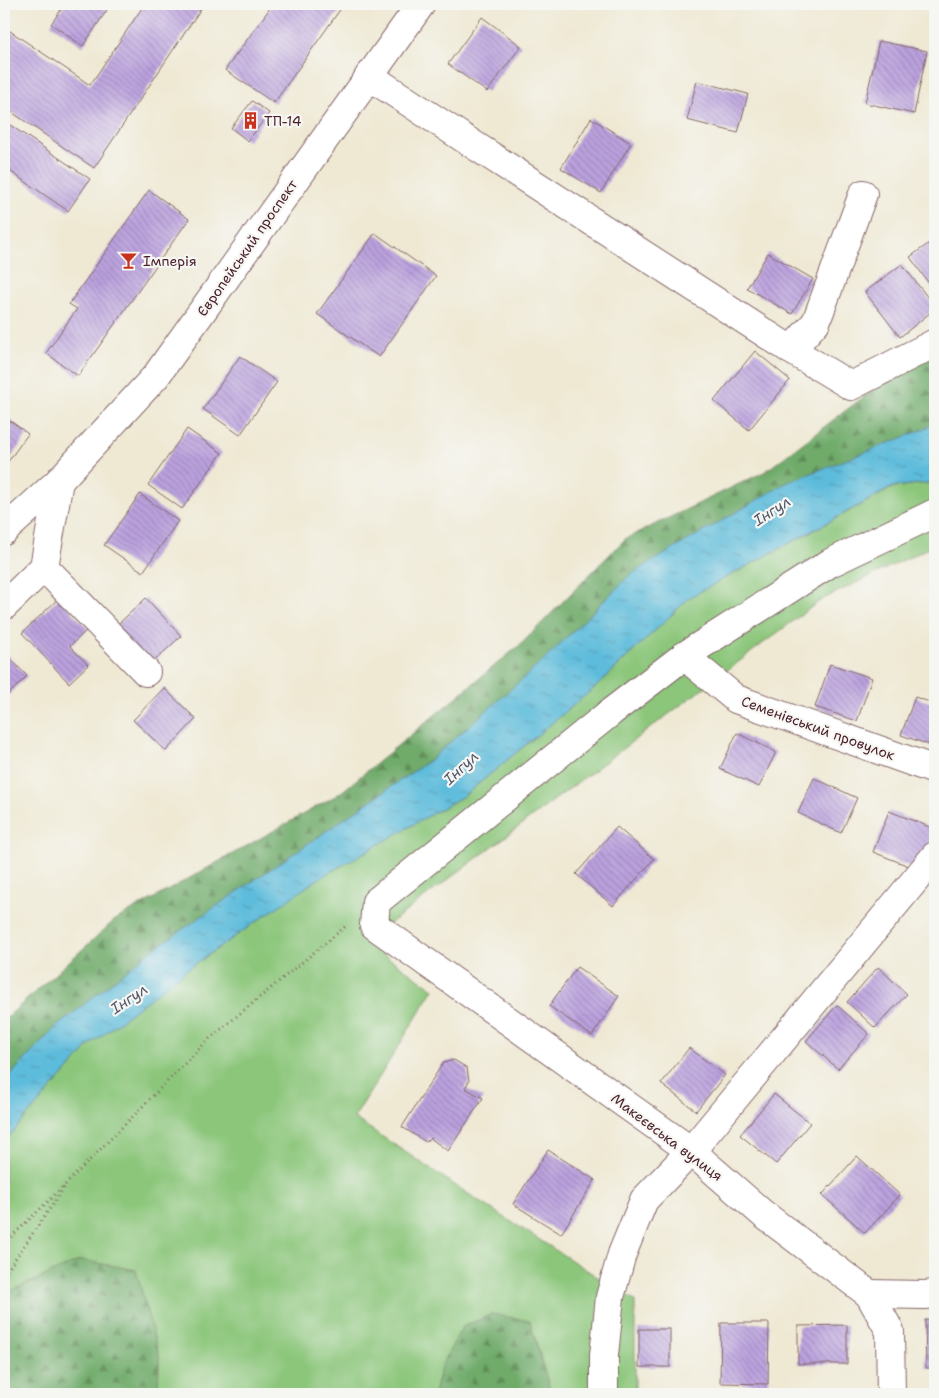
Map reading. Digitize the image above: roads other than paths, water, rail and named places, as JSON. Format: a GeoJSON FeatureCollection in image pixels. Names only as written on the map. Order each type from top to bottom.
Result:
{"type":"FeatureCollection","features":[{"type":"Feature","properties":{"kind":"street","name":"Європейський проспект"},"geometry":{"type":"LineString","coordinates":[[4,532],[59,481],[156,376],[421,4]]}},
{"type":"Feature","properties":{"kind":"street"},"geometry":{"type":"LineString","coordinates":[[369,76],[791,350],[851,386],[935,343]]}},
{"type":"Feature","properties":{"kind":"street"},"geometry":{"type":"LineString","coordinates":[[791,350],[816,322],[863,194]]}},
{"type":"Feature","properties":{"kind":"street"},"geometry":{"type":"LineString","coordinates":[[4,606],[44,567],[59,481]]}},
{"type":"Feature","properties":{"kind":"street"},"geometry":{"type":"LineString","coordinates":[[684,656],[830,563],[935,513]]}},
{"type":"Feature","properties":{"kind":"street"},"geometry":{"type":"LineString","coordinates":[[44,567],[146,672]]}},
{"type":"Feature","properties":{"kind":"street","name":"Семенівський провулок"},"geometry":{"type":"LineString","coordinates":[[684,656],[736,699],[935,770]]}},
{"type":"Feature","properties":{"kind":"street","name":"Макеєвська вулиця"},"geometry":{"type":"LineString","coordinates":[[684,656],[612,712],[375,914],[691,1151],[763,1214],[869,1294],[890,1331],[891,1394]]}},
{"type":"Feature","properties":{"kind":"street"},"geometry":{"type":"LineString","coordinates":[[604,1394],[604,1355],[610,1297],[622,1254],[644,1200],[691,1151],[935,856]]}},
{"type":"Feature","properties":{"kind":"street"},"geometry":{"type":"LineString","coordinates":[[869,1294],[925,1296],[935,1294]]}},
{"type":"Feature","properties":{"kind":"water","name":"Інгул"},"geometry":{"type":"Polygon","coordinates":[[[935,424],[935,482],[893,487],[690,597],[599,684],[465,795],[318,879],[185,971],[91,1044],[4,1142],[4,1082],[55,1028],[148,953],[430,760],[542,662],[631,574],[786,483],[935,424]]]}},
{"type":"Feature","properties":{"kind":"place","name":"ТП-14"},"geometry":{"type":"Point","coordinates":[250,121]}},
{"type":"Feature","properties":{"kind":"place","name":"Імперія"},"geometry":{"type":"Point","coordinates":[129,261]}}]}
